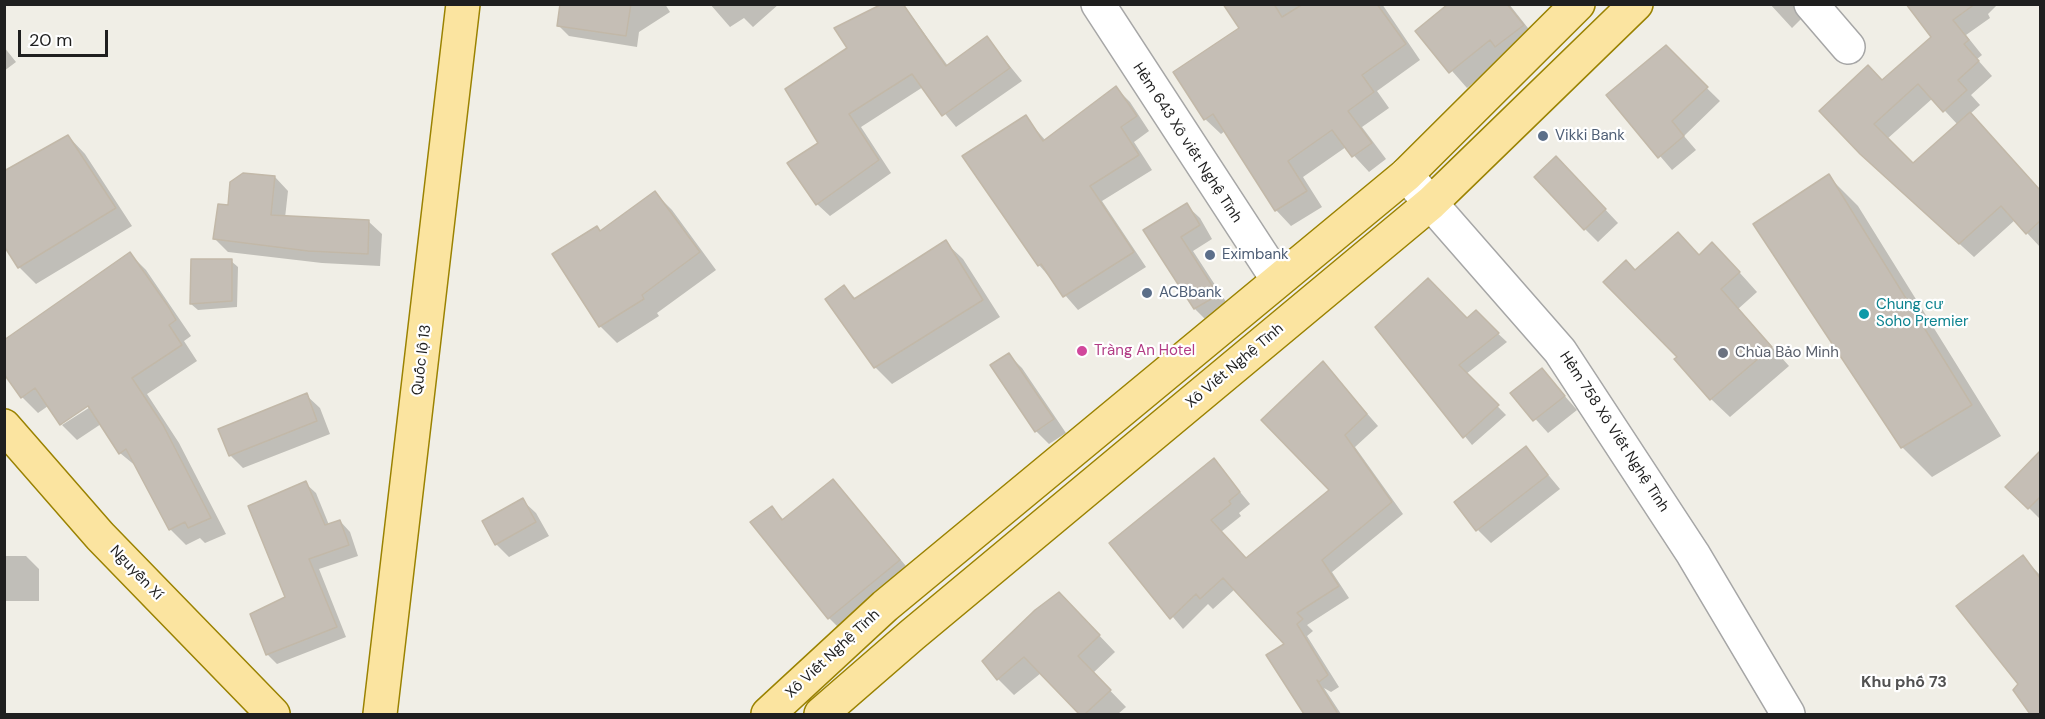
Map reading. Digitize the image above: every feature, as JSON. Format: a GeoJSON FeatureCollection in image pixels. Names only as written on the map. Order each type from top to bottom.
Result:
{"type":"FeatureCollection","features":[{"type":"Feature","properties":{"kind":"main road","name":"Quốc lộ 13"},"geometry":{"type":"LineString","coordinates":[[380,714],[463,4]]}},
{"type":"Feature","properties":{"kind":"main road","name":"Xô Viết Nghệ Tĩnh"},"geometry":{"type":"LineString","coordinates":[[768,714],[885,606],[1406,175],[1578,4]]}},
{"type":"Feature","properties":{"kind":"main road","name":"Xô Viết Nghệ Tĩnh"},"geometry":{"type":"LineString","coordinates":[[821,714],[912,635],[1431,203],[1636,4]]}},
{"type":"Feature","properties":{"kind":"main road","name":"Nguyễn Xí"},"geometry":{"type":"LineString","coordinates":[[4,426],[100,536],[273,714]]}},
{"type":"Feature","properties":{"kind":"street","name":"Hẻm 643 Xô viết Nghệ Tĩnh"},"geometry":{"type":"LineString","coordinates":[[1098,4],[1278,280]]}},
{"type":"Feature","properties":{"kind":"street"},"geometry":{"type":"LineString","coordinates":[[1811,4],[1848,47]]}},
{"type":"Feature","properties":{"kind":"street","name":"Hẻm 758 Xô Viết Nghệ Tĩnh"},"geometry":{"type":"LineString","coordinates":[[1406,175],[1560,351],[1693,554],[1788,714]]}},
{"type":"Feature","properties":{"kind":"street"},"geometry":{"type":"LineString","coordinates":[[885,606],[912,635]]}},
{"type":"Feature","properties":{"kind":"building"},"geometry":{"type":"Polygon","coordinates":[[[560,4],[631,4],[626,36],[557,26],[560,4]]]}},
{"type":"Feature","properties":{"kind":"building"},"geometry":{"type":"Polygon","coordinates":[[[882,4],[903,4],[946,66],[987,36],[1010,68],[942,116],[912,74],[849,114],[879,160],[816,205],[787,163],[818,143],[785,89],[847,48],[834,28],[882,4]]]}},
{"type":"Feature","properties":{"kind":"building"},"geometry":{"type":"Polygon","coordinates":[[[1223,4],[1274,4],[1282,17],[1303,4],[1377,4],[1406,44],[1362,75],[1374,92],[1348,111],[1372,143],[1352,157],[1332,130],[1288,161],[1307,191],[1275,211],[1213,114],[1204,120],[1173,72],[1239,28],[1223,4]]]}},
{"type":"Feature","properties":{"kind":"building"},"geometry":{"type":"Polygon","coordinates":[[[1448,4],[1507,4],[1524,25],[1495,47],[1490,40],[1449,73],[1415,31],[1448,4]]]}},
{"type":"Feature","properties":{"kind":"building"},"geometry":{"type":"Polygon","coordinates":[[[1906,4],[1975,4],[1953,20],[1969,40],[1964,44],[1979,61],[1958,80],[1967,90],[1943,112],[1918,84],[1874,124],[1913,163],[1970,112],[2040,190],[2040,221],[2026,234],[2001,206],[1959,244],[1860,154],[1819,111],[1868,65],[1882,80],[1931,37],[1906,4]]]}},
{"type":"Feature","properties":{"kind":"building"},"geometry":{"type":"Polygon","coordinates":[[[1666,45],[1708,87],[1672,121],[1684,136],[1658,158],[1606,95],[1666,45]]]}},
{"type":"Feature","properties":{"kind":"building"},"geometry":{"type":"Polygon","coordinates":[[[1116,86],[1137,116],[1121,127],[1139,155],[1090,186],[1134,252],[1063,297],[1041,264],[1038,266],[962,156],[1026,115],[1043,141],[1116,86]]]}},
{"type":"Feature","properties":{"kind":"building"},"geometry":{"type":"Polygon","coordinates":[[[68,135],[116,208],[18,268],[4,246],[4,171],[68,135]]]}},
{"type":"Feature","properties":{"kind":"building"},"geometry":{"type":"Polygon","coordinates":[[[1556,156],[1606,209],[1584,230],[1534,177],[1556,156]]]}},
{"type":"Feature","properties":{"kind":"building"},"geometry":{"type":"Polygon","coordinates":[[[243,173],[275,176],[271,215],[369,220],[368,254],[308,251],[213,239],[218,204],[228,205],[230,182],[243,173]]]}},
{"type":"Feature","properties":{"kind":"building","name":"Chung cư Soho Premier"},"geometry":{"type":"Polygon","coordinates":[[[1829,174],[1972,405],[1901,448],[1753,224],[1829,174]]]}},
{"type":"Feature","properties":{"kind":"building"},"geometry":{"type":"Polygon","coordinates":[[[655,191],[700,252],[642,295],[644,299],[599,327],[552,254],[597,226],[600,231],[655,191]]]}},
{"type":"Feature","properties":{"kind":"building"},"geometry":{"type":"Polygon","coordinates":[[[1187,203],[1200,225],[1181,237],[1218,295],[1194,309],[1143,230],[1187,203]]]}},
{"type":"Feature","properties":{"kind":"building"},"geometry":{"type":"Polygon","coordinates":[[[1678,232],[1699,255],[1712,242],[1740,272],[1721,289],[1772,347],[1710,400],[1674,359],[1677,357],[1603,282],[1626,260],[1635,270],[1678,232]]]}},
{"type":"Feature","properties":{"kind":"building"},"geometry":{"type":"Polygon","coordinates":[[[946,240],[983,300],[874,368],[825,299],[844,285],[854,299],[946,240]]]}},
{"type":"Feature","properties":{"kind":"building"},"geometry":{"type":"Polygon","coordinates":[[[130,252],[176,320],[169,325],[182,345],[132,378],[163,425],[211,518],[188,528],[185,522],[169,530],[126,449],[119,454],[88,406],[60,425],[35,388],[21,398],[4,374],[4,340],[130,252]]]}},
{"type":"Feature","properties":{"kind":"building"},"geometry":{"type":"Polygon","coordinates":[[[191,259],[232,259],[232,301],[190,304],[191,259]]]}},
{"type":"Feature","properties":{"kind":"building"},"geometry":{"type":"Polygon","coordinates":[[[1428,278],[1467,318],[1476,310],[1499,333],[1459,365],[1499,405],[1463,438],[1375,327],[1428,278]]]}},
{"type":"Feature","properties":{"kind":"building"},"geometry":{"type":"Polygon","coordinates":[[[1009,353],[1054,419],[1035,432],[990,365],[1009,353]]]}},
{"type":"Feature","properties":{"kind":"building"},"geometry":{"type":"Polygon","coordinates":[[[1323,361],[1367,414],[1345,435],[1392,502],[1322,560],[1339,586],[1297,613],[1303,619],[1297,624],[1328,675],[1319,682],[1317,680],[1338,714],[1304,714],[1266,655],[1284,644],[1223,578],[1200,599],[1196,594],[1170,619],[1109,543],[1214,458],[1240,492],[1229,501],[1231,504],[1211,520],[1246,558],[1329,490],[1261,420],[1323,361]]]}},
{"type":"Feature","properties":{"kind":"building"},"geometry":{"type":"Polygon","coordinates":[[[1542,368],[1565,396],[1533,421],[1510,393],[1542,368]]]}},
{"type":"Feature","properties":{"kind":"building"},"geometry":{"type":"Polygon","coordinates":[[[307,393],[317,421],[229,456],[218,429],[307,393]]]}},
{"type":"Feature","properties":{"kind":"building"},"geometry":{"type":"Polygon","coordinates":[[[1526,446],[1548,475],[1476,531],[1454,502],[1526,446]]]}},
{"type":"Feature","properties":{"kind":"building"},"geometry":{"type":"Polygon","coordinates":[[[2040,451],[2040,497],[2028,509],[2005,487],[2040,451]]]}},
{"type":"Feature","properties":{"kind":"building"},"geometry":{"type":"Polygon","coordinates":[[[833,479],[900,560],[828,619],[750,522],[772,506],[782,520],[833,479]]]}},
{"type":"Feature","properties":{"kind":"building"},"geometry":{"type":"Polygon","coordinates":[[[306,481],[325,525],[340,520],[349,545],[309,559],[337,627],[266,655],[250,614],[285,597],[248,506],[306,481]]]}},
{"type":"Feature","properties":{"kind":"building"},"geometry":{"type":"Polygon","coordinates":[[[523,498],[536,522],[495,545],[482,521],[523,498]]]}},
{"type":"Feature","properties":{"kind":"building"},"geometry":{"type":"Polygon","coordinates":[[[2023,555],[2040,578],[2040,714],[2030,714],[2013,690],[2018,684],[1956,606],[2023,555]]]}},
{"type":"Feature","properties":{"kind":"building"},"geometry":{"type":"Polygon","coordinates":[[[1059,592],[1100,635],[1078,656],[1111,690],[1085,714],[1079,714],[1024,657],[997,680],[982,661],[1035,610],[1059,592]]]}},
{"type":"Feature","properties":{"kind":"place","name":"Vikki Bank"},"geometry":{"type":"Point","coordinates":[1543,136]}},
{"type":"Feature","properties":{"kind":"place","name":"Eximbank"},"geometry":{"type":"Point","coordinates":[1210,255]}},
{"type":"Feature","properties":{"kind":"place","name":"ACBbank"},"geometry":{"type":"Point","coordinates":[1147,293]}},
{"type":"Feature","properties":{"kind":"place","name":"Chung cư Soho Premier"},"geometry":{"type":"Point","coordinates":[1864,314]}},
{"type":"Feature","properties":{"kind":"place","name":"Tràng An Hotel"},"geometry":{"type":"Point","coordinates":[1082,351]}},
{"type":"Feature","properties":{"kind":"place","name":"Chùa Bảo Minh"},"geometry":{"type":"Point","coordinates":[1723,353]}},
{"type":"Feature","properties":{"kind":"district","name":"Khu phố 73"},"geometry":{"type":"Point","coordinates":[1904,683]}}]}
